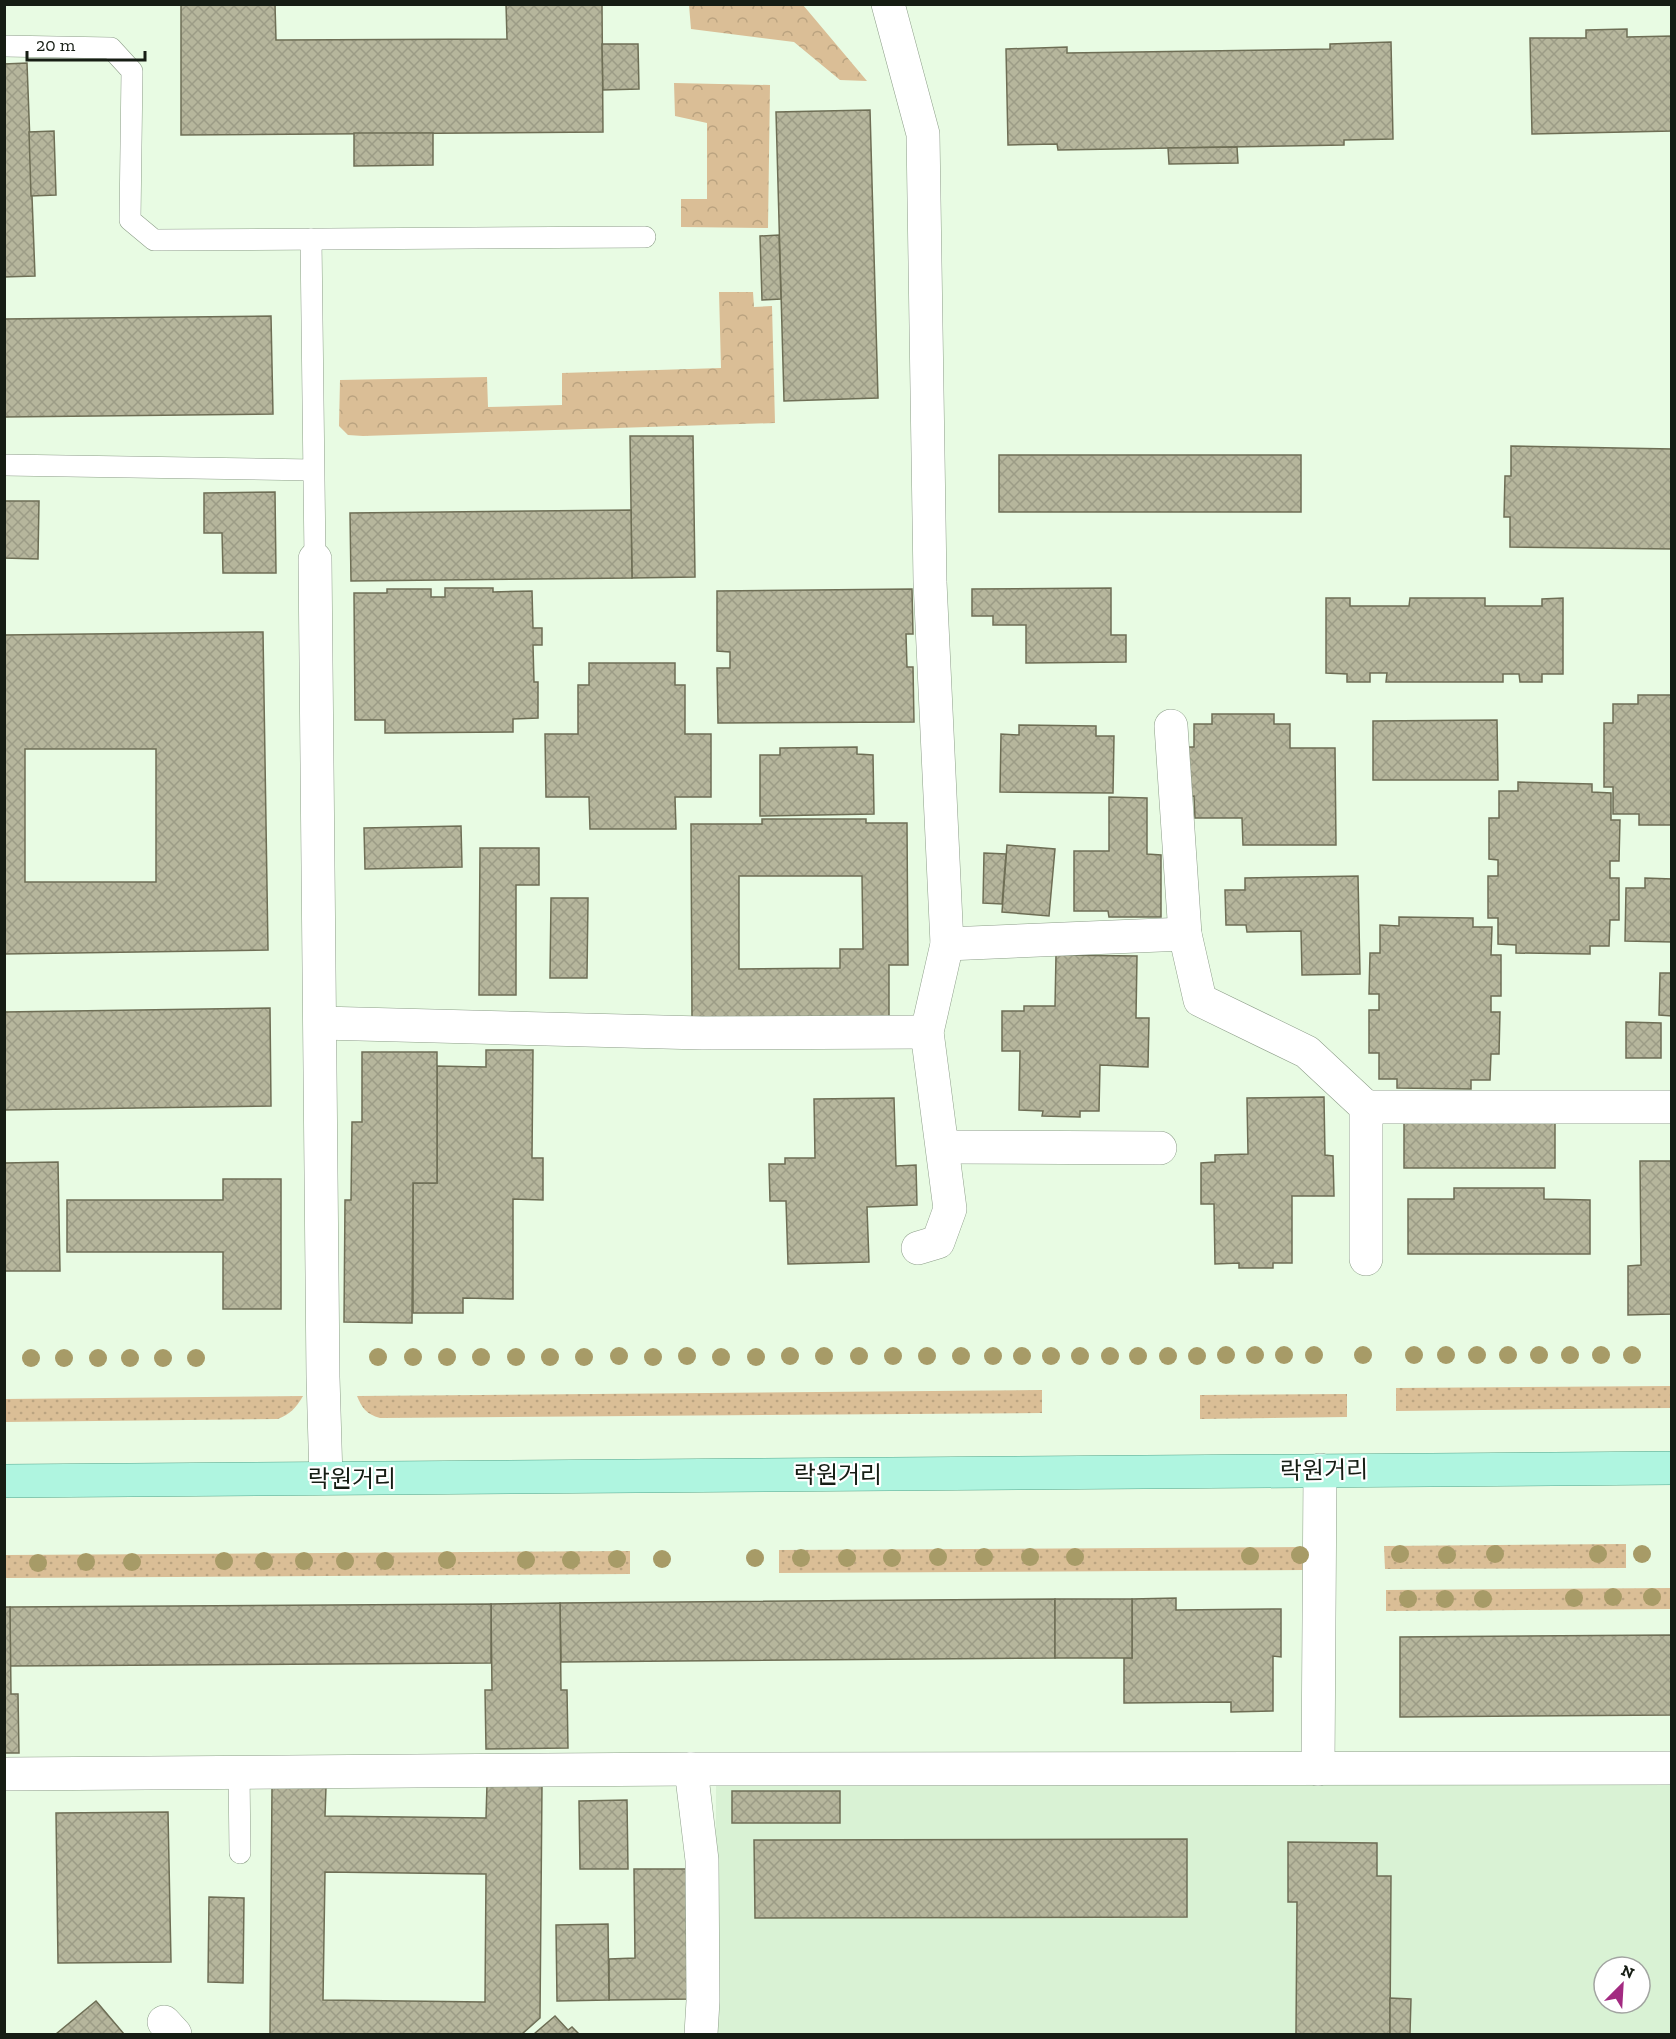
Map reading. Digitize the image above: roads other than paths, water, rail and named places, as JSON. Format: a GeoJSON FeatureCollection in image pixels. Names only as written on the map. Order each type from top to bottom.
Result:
{"type":"FeatureCollection","features":[{"type":"Feature","properties":{"kind":"main road","name":"락원거리"},"geometry":{"type":"LineString","coordinates":[[4,1481],[1671,1468]]}},
{"type":"Feature","properties":{"kind":"street"},"geometry":{"type":"LineString","coordinates":[[888,4],[923,134],[930,582],[947,944],[927,1032],[950,1209],[938,1242],[918,1248]]}},
{"type":"Feature","properties":{"kind":"street"},"geometry":{"type":"LineString","coordinates":[[315,559],[326,1478]]}},
{"type":"Feature","properties":{"kind":"street"},"geometry":{"type":"LineString","coordinates":[[1172,726],[1185,934],[1200,1000],[1307,1052],[1366,1107],[1671,1107]]}},
{"type":"Feature","properties":{"kind":"street"},"geometry":{"type":"LineString","coordinates":[[947,944],[1185,934]]}},
{"type":"Feature","properties":{"kind":"street"},"geometry":{"type":"LineString","coordinates":[[321,1023],[702,1033],[927,1032]]}},
{"type":"Feature","properties":{"kind":"street"},"geometry":{"type":"LineString","coordinates":[[1366,1107],[1366,1259]]}},
{"type":"Feature","properties":{"kind":"street"},"geometry":{"type":"LineString","coordinates":[[943,1148],[1160,1148]]}},
{"type":"Feature","properties":{"kind":"street"},"geometry":{"type":"LineString","coordinates":[[1318,1769],[1320,1470]]}},
{"type":"Feature","properties":{"kind":"street"},"geometry":{"type":"LineString","coordinates":[[4,1774],[691,1769],[1671,1768]]}},
{"type":"Feature","properties":{"kind":"street"},"geometry":{"type":"LineString","coordinates":[[691,1769],[702,1860],[703,2001],[701,2034]]}},
{"type":"Feature","properties":{"kind":"lane"},"geometry":{"type":"LineString","coordinates":[[4,46],[111,48],[132,70],[130,220],[154,240],[645,237]]}},
{"type":"Feature","properties":{"kind":"lane"},"geometry":{"type":"LineString","coordinates":[[311,239],[315,559]]}},
{"type":"Feature","properties":{"kind":"lane"},"geometry":{"type":"LineString","coordinates":[[4,465],[313,470]]}},
{"type":"Feature","properties":{"kind":"lane"},"geometry":{"type":"LineString","coordinates":[[239,1773],[240,1853]]}}]}
